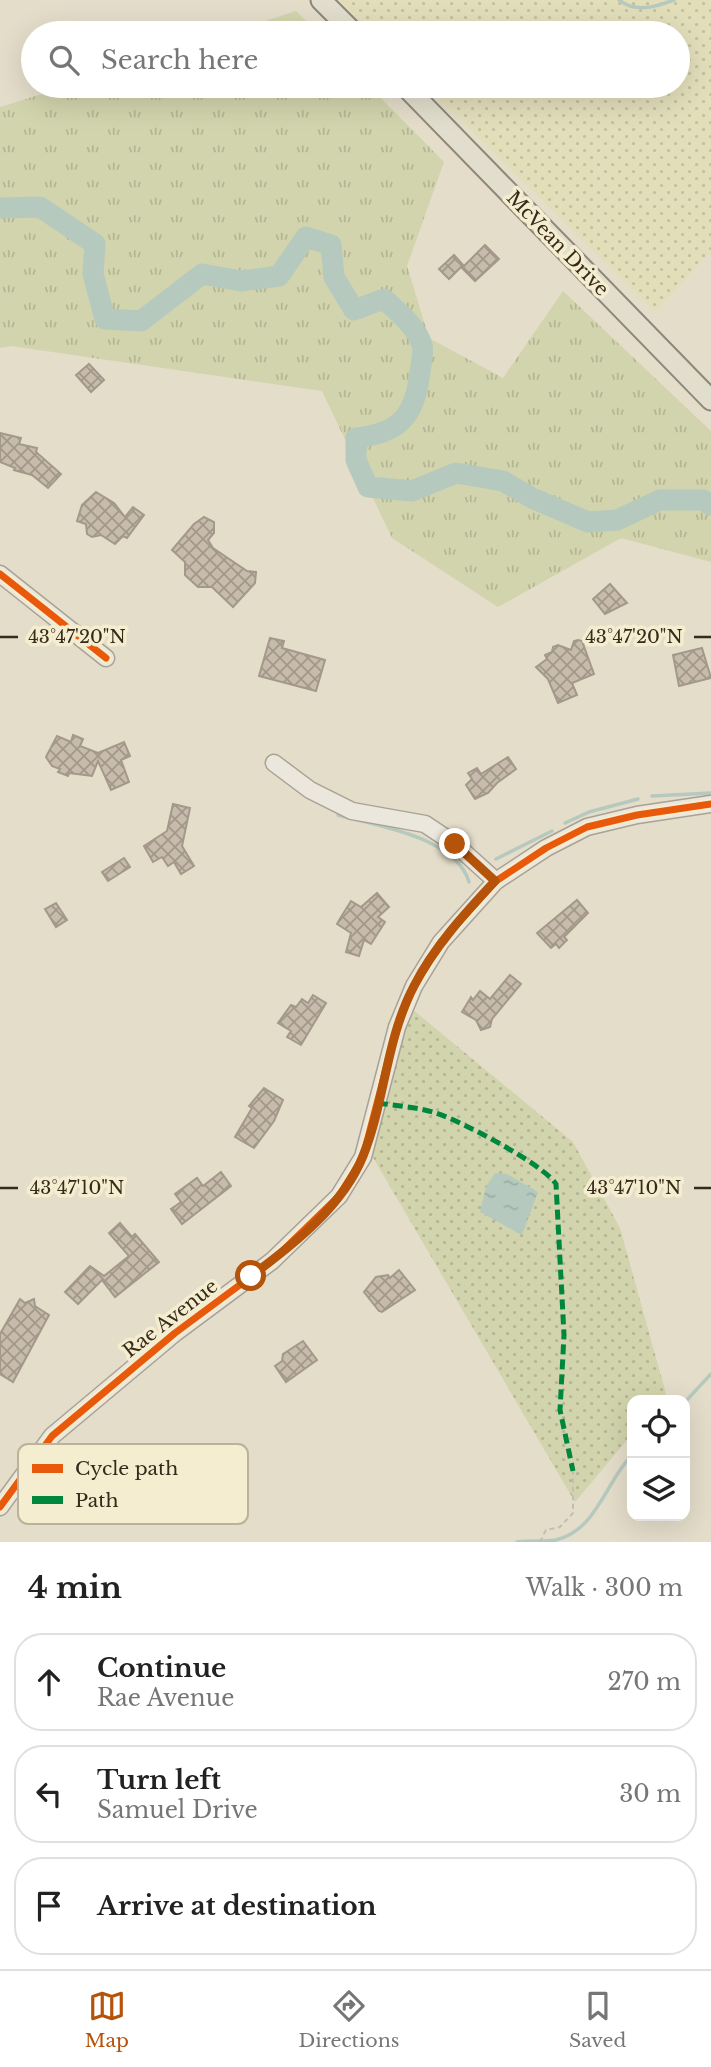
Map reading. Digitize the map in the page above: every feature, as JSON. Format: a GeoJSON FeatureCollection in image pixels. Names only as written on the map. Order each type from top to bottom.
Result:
{"type":"FeatureCollection","features":[{"type":"Feature","properties":{"kind":"main road"},"geometry":{"type":"LineString","coordinates":[[321,0],[342,21]]}},
{"type":"Feature","properties":{"kind":"main road","name":"McVean Drive"},"geometry":{"type":"LineString","coordinates":[[417,98],[711,400]]}},
{"type":"Feature","properties":{"kind":"street"},"geometry":{"type":"LineString","coordinates":[[0,574],[106,658]]}},
{"type":"Feature","properties":{"kind":"street"},"geometry":{"type":"LineString","coordinates":[[274,763],[310,790],[352,811],[425,824],[455,844],[495,881]]}},
{"type":"Feature","properties":{"kind":"street","name":"Rae Avenue"},"geometry":{"type":"LineString","coordinates":[[46,1444],[52,1436],[174,1332],[272,1261],[339,1196],[363,1157],[397,1027],[414,986],[441,942],[495,881],[546,848],[587,827],[711,804]]}},
{"type":"Feature","properties":{"kind":"street","name":"Rae Avenue"},"geometry":{"type":"LineString","coordinates":[[0,1507],[18,1482]]}},
{"type":"Feature","properties":{"kind":"path"},"geometry":{"type":"LineString","coordinates":[[540,1542],[546,1530],[560,1527],[569,1521],[573,1513],[573,1471]]}},
{"type":"Feature","properties":{"kind":"shaded area"},"geometry":{"type":"Polygon","coordinates":[[[339,0],[711,0],[711,252],[655,312],[438,98],[690,98],[690,21],[361,21],[339,0]]]}},
{"type":"Feature","properties":{"kind":"green space"},"geometry":{"type":"Polygon","coordinates":[[[296,11],[306,21],[266,21],[296,11]]]}},
{"type":"Feature","properties":{"kind":"green space"},"geometry":{"type":"Polygon","coordinates":[[[29,98],[381,98],[444,162],[407,266],[429,338],[503,378],[563,291],[711,431],[711,562],[621,538],[498,607],[392,538],[322,391],[11,346],[0,348],[0,107],[29,98]]]}},
{"type":"Feature","properties":{"kind":"green space"},"geometry":{"type":"Polygon","coordinates":[[[412,1009],[573,1142],[620,1228],[666,1394],[627,1395],[627,1440],[575,1502],[371,1154],[383,1095],[412,1009]]]}},
{"type":"Feature","properties":{"kind":"water"},"geometry":{"type":"Polygon","coordinates":[[[495,1173],[507,1174],[538,1192],[522,1235],[480,1212],[486,1187],[495,1173]]]}},
{"type":"Feature","properties":{"kind":"building"},"geometry":{"type":"Polygon","coordinates":[[[485,245],[499,259],[475,281],[462,268],[485,245]]]}},
{"type":"Feature","properties":{"kind":"building"},"geometry":{"type":"Polygon","coordinates":[[[454,255],[463,265],[449,279],[439,269],[454,255]]]}},
{"type":"Feature","properties":{"kind":"building"},"geometry":{"type":"Polygon","coordinates":[[[89,364],[104,380],[91,392],[76,375],[89,364]]]}},
{"type":"Feature","properties":{"kind":"building"},"geometry":{"type":"Polygon","coordinates":[[[0,433],[21,438],[19,444],[37,448],[36,452],[61,474],[48,488],[32,475],[14,470],[15,468],[0,462],[0,433]]]}},
{"type":"Feature","properties":{"kind":"building"},"geometry":{"type":"Polygon","coordinates":[[[96,492],[114,503],[125,517],[133,507],[144,515],[127,538],[123,536],[115,544],[101,535],[92,537],[87,534],[86,524],[77,521],[82,505],[96,492]]]}},
{"type":"Feature","properties":{"kind":"building"},"geometry":{"type":"Polygon","coordinates":[[[204,517],[214,522],[214,533],[208,540],[213,548],[247,571],[256,572],[255,583],[233,607],[212,587],[198,587],[185,575],[185,562],[172,550],[194,524],[204,517]]]}},
{"type":"Feature","properties":{"kind":"building"},"geometry":{"type":"Polygon","coordinates":[[[610,584],[627,603],[605,614],[593,599],[610,584]]]}},
{"type":"Feature","properties":{"kind":"building"},"geometry":{"type":"Polygon","coordinates":[[[270,638],[284,641],[282,648],[325,660],[316,691],[259,676],[270,638]]]}},
{"type":"Feature","properties":{"kind":"building"},"geometry":{"type":"Polygon","coordinates":[[[574,641],[582,641],[594,674],[572,683],[577,695],[558,703],[548,679],[536,667],[547,659],[545,655],[552,652],[553,647],[558,645],[571,650],[574,641]]]}},
{"type":"Feature","properties":{"kind":"building"},"geometry":{"type":"Polygon","coordinates":[[[702,648],[711,678],[679,686],[673,655],[702,648]]]}},
{"type":"Feature","properties":{"kind":"building"},"geometry":{"type":"Polygon","coordinates":[[[73,735],[83,739],[80,746],[98,753],[124,742],[130,756],[121,760],[129,782],[111,790],[98,761],[92,776],[69,773],[68,776],[58,772],[60,769],[52,766],[46,757],[57,736],[71,742],[73,735]]]}},
{"type":"Feature","properties":{"kind":"building"},"geometry":{"type":"Polygon","coordinates":[[[508,757],[516,769],[488,793],[475,799],[466,785],[472,779],[468,773],[477,768],[481,774],[508,757]]]}},
{"type":"Feature","properties":{"kind":"building"},"geometry":{"type":"Polygon","coordinates":[[[173,804],[190,808],[182,846],[194,866],[181,874],[174,862],[168,866],[162,857],[153,862],[144,846],[167,831],[173,804]]]}},
{"type":"Feature","properties":{"kind":"building"},"geometry":{"type":"Polygon","coordinates":[[[124,858],[130,867],[108,881],[102,872],[124,858]]]}},
{"type":"Feature","properties":{"kind":"building"},"geometry":{"type":"Polygon","coordinates":[[[377,893],[389,907],[378,917],[385,922],[371,944],[364,940],[359,956],[346,952],[351,933],[337,924],[351,901],[361,907],[377,893]]]}},
{"type":"Feature","properties":{"kind":"building"},"geometry":{"type":"Polygon","coordinates":[[[577,900],[588,913],[564,937],[567,940],[559,948],[556,944],[551,948],[537,933],[577,900]]]}},
{"type":"Feature","properties":{"kind":"building"},"geometry":{"type":"Polygon","coordinates":[[[56,903],[67,920],[56,927],[45,909],[56,903]]]}},
{"type":"Feature","properties":{"kind":"building"},"geometry":{"type":"Polygon","coordinates":[[[510,975],[521,984],[492,1019],[490,1027],[481,1030],[476,1020],[462,1012],[471,997],[473,1000],[480,991],[490,999],[510,975]]]}},
{"type":"Feature","properties":{"kind":"building"},"geometry":{"type":"Polygon","coordinates":[[[313,995],[326,1003],[301,1045],[287,1037],[291,1031],[278,1023],[291,1005],[296,1007],[302,999],[308,1003],[313,995]]]}},
{"type":"Feature","properties":{"kind":"building"},"geometry":{"type":"Polygon","coordinates":[[[264,1088],[283,1100],[274,1121],[254,1148],[235,1137],[252,1108],[249,1106],[264,1088]]]}},
{"type":"Feature","properties":{"kind":"building"},"geometry":{"type":"Polygon","coordinates":[[[221,1172],[231,1186],[182,1224],[171,1209],[181,1202],[175,1194],[197,1178],[203,1186],[221,1172]]]}},
{"type":"Feature","properties":{"kind":"building"},"geometry":{"type":"Polygon","coordinates":[[[120,1223],[132,1237],[135,1234],[159,1262],[115,1297],[102,1280],[78,1304],[65,1292],[90,1266],[104,1276],[129,1256],[109,1233],[120,1223]]]}},
{"type":"Feature","properties":{"kind":"building"},"geometry":{"type":"Polygon","coordinates":[[[399,1270],[415,1290],[382,1312],[379,1311],[364,1292],[376,1277],[388,1275],[390,1278],[399,1270]]]}},
{"type":"Feature","properties":{"kind":"building"},"geometry":{"type":"Polygon","coordinates":[[[20,1299],[25,1303],[34,1299],[35,1306],[49,1315],[13,1382],[0,1374],[0,1334],[20,1299]]]}},
{"type":"Feature","properties":{"kind":"building"},"geometry":{"type":"Polygon","coordinates":[[[303,1341],[317,1360],[286,1382],[275,1366],[282,1361],[283,1354],[303,1341]]]}},
{"type":"Feature","properties":{"kind":"waterway"},"geometry":{"type":"LineString","coordinates":[[619,0],[639,8],[653,7],[674,0]]}},
{"type":"Feature","properties":{"kind":"waterway"},"geometry":{"type":"LineString","coordinates":[[0,208],[40,207],[95,244],[93,274],[105,319],[141,321],[202,274],[241,281],[279,276],[306,237],[331,245],[334,277],[354,310],[384,299],[411,326],[423,348],[418,387],[403,420],[384,432],[356,438],[356,460],[368,487],[412,491],[456,473],[503,481],[532,498],[588,522],[617,520],[660,500],[703,500],[711,505]]}},
{"type":"Feature","properties":{"kind":"waterway"},"geometry":{"type":"LineString","coordinates":[[652,796],[711,793]]}},
{"type":"Feature","properties":{"kind":"waterway"},"geometry":{"type":"LineString","coordinates":[[565,823],[589,812],[638,799]]}},
{"type":"Feature","properties":{"kind":"waterway"},"geometry":{"type":"LineString","coordinates":[[338,815],[394,829],[432,844],[449,854],[461,867],[469,882]]}},
{"type":"Feature","properties":{"kind":"waterway"},"geometry":{"type":"LineString","coordinates":[[496,859],[552,831]]}},
{"type":"Feature","properties":{"kind":"waterway"},"geometry":{"type":"LineString","coordinates":[[690,1397],[711,1374]]}},
{"type":"Feature","properties":{"kind":"waterway"},"geometry":{"type":"LineString","coordinates":[[517,1542],[556,1540],[570,1535],[591,1516],[630,1458]]}},
{"type":"Feature","properties":{"kind":"marked path"},"geometry":{"type":"LineString","coordinates":[[378,1103],[415,1108],[448,1118],[519,1155],[556,1184],[564,1335],[560,1410],[573,1471]]}},
{"type":"Feature","properties":{"kind":"cycle path"},"geometry":{"type":"LineString","coordinates":[[0,574],[106,658]]}},
{"type":"Feature","properties":{"kind":"cycle path"},"geometry":{"type":"LineString","coordinates":[[46,1444],[52,1436],[175,1333],[272,1261],[339,1196],[363,1157],[397,1027],[414,986],[441,942],[496,881],[546,848],[587,827],[637,815],[711,804]]}},
{"type":"Feature","properties":{"kind":"cycle path"},"geometry":{"type":"LineString","coordinates":[[0,1507],[18,1482]]}},
{"type":"Feature","properties":{"kind":"route"},"geometry":{"type":"LineString","coordinates":[[251,1276],[313,1224],[339,1196],[363,1157],[397,1027],[414,986],[441,942],[495,881],[455,844]]}}]}
